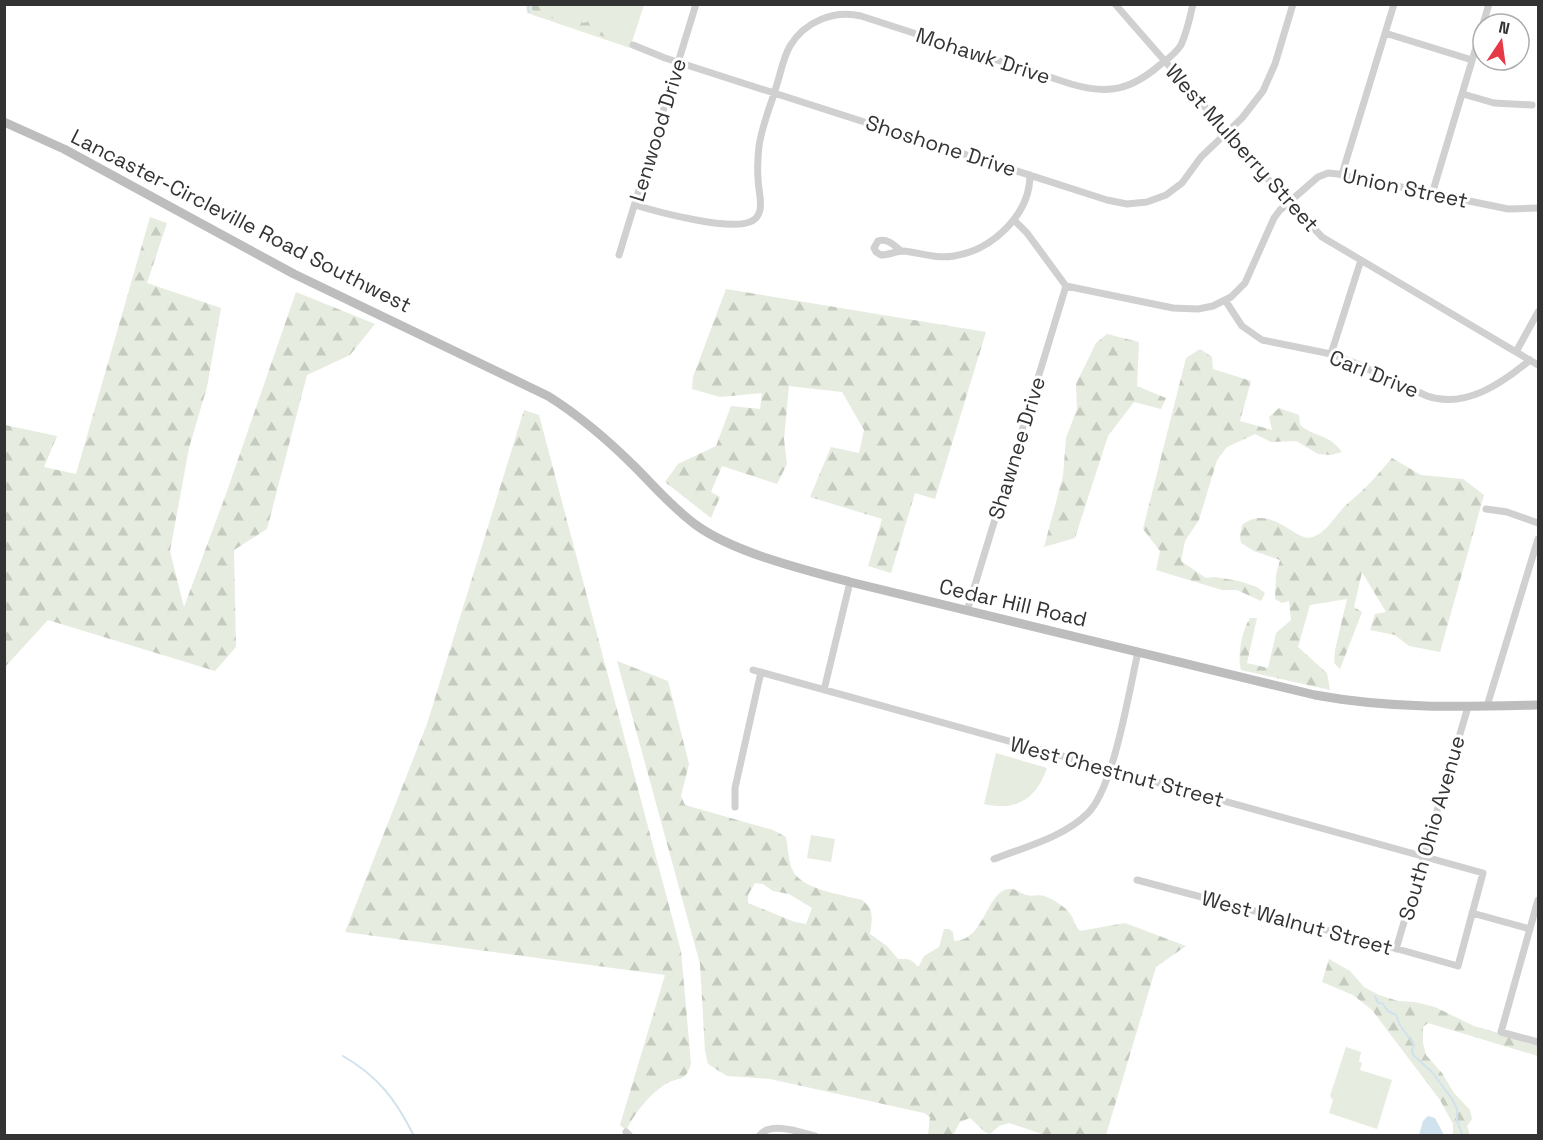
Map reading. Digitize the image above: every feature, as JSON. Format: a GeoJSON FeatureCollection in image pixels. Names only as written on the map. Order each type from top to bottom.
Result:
{"type":"FeatureCollection","features":[{"type":"Feature","properties":{"kind":"main road","name":"Lancaster-Circleville Road Southwest"},"geometry":{"type":"LineString","coordinates":[[4,122],[64,149],[294,274],[535,389]]}},
{"type":"Feature","properties":{"kind":"main road","name":"Cedar Hill Road"},"geometry":{"type":"LineString","coordinates":[[535,389],[564,406],[602,436],[702,530],[725,542],[761,555],[850,582],[1336,699],[1416,707],[1539,705]]}},
{"type":"Feature","properties":{"kind":"street","name":"Lenwood Drive"},"geometry":{"type":"LineString","coordinates":[[619,255],[696,4]]}},
{"type":"Feature","properties":{"kind":"street","name":"West Mulberry Street"},"geometry":{"type":"LineString","coordinates":[[1115,4],[1288,202],[1322,237],[1539,365]]}},
{"type":"Feature","properties":{"kind":"street","name":"Mohawk Drive"},"geometry":{"type":"LineString","coordinates":[[635,205],[710,222],[752,221],[759,212],[759,146],[786,54],[796,37],[821,19],[842,14],[861,16],[1071,84],[1094,90],[1114,90],[1145,78],[1180,46],[1193,4]]}},
{"type":"Feature","properties":{"kind":"street","name":"Shoshone Drive"},"geometry":{"type":"LineString","coordinates":[[633,45],[678,62],[1117,202],[1147,202],[1157,200],[1182,183],[1201,156],[1242,118],[1263,91],[1275,63],[1293,4]]}},
{"type":"Feature","properties":{"kind":"street"},"geometry":{"type":"LineString","coordinates":[[1342,174],[1394,4]]}},
{"type":"Feature","properties":{"kind":"street"},"geometry":{"type":"LineString","coordinates":[[1385,33],[1471,60]]}},
{"type":"Feature","properties":{"kind":"street"},"geometry":{"type":"LineString","coordinates":[[1432,194],[1471,64]]}},
{"type":"Feature","properties":{"kind":"street"},"geometry":{"type":"LineString","coordinates":[[1463,94],[1494,103],[1532,105]]}},
{"type":"Feature","properties":{"kind":"street","name":"Union Street"},"geometry":{"type":"LineString","coordinates":[[1066,286],[1183,310],[1213,306],[1226,300],[1245,283],[1274,218],[1288,202],[1323,174],[1342,174],[1508,209],[1539,208]]}},
{"type":"Feature","properties":{"kind":"street"},"geometry":{"type":"LineString","coordinates":[[901,251],[945,257],[964,254],[990,241],[1014,220],[1030,190],[1030,175]]}},
{"type":"Feature","properties":{"kind":"street"},"geometry":{"type":"LineString","coordinates":[[1014,220],[1027,233],[1066,286]]}},
{"type":"Feature","properties":{"kind":"street"},"geometry":{"type":"LineString","coordinates":[[1331,354],[1361,260]]}},
{"type":"Feature","properties":{"kind":"street","name":"Shawnee Drive"},"geometry":{"type":"LineString","coordinates":[[967,611],[1066,286]]}},
{"type":"Feature","properties":{"kind":"street","name":"Carl Drive"},"geometry":{"type":"LineString","coordinates":[[1226,300],[1242,326],[1262,340],[1331,354],[1427,396],[1446,400],[1474,396],[1509,376],[1530,360]]}},
{"type":"Feature","properties":{"kind":"street"},"geometry":{"type":"LineString","coordinates":[[1516,352],[1539,312]]}},
{"type":"Feature","properties":{"kind":"street"},"geometry":{"type":"LineString","coordinates":[[1486,509],[1507,512],[1539,523]]}},
{"type":"Feature","properties":{"kind":"street"},"geometry":{"type":"LineString","coordinates":[[1487,706],[1539,539]]}},
{"type":"Feature","properties":{"kind":"street"},"geometry":{"type":"LineString","coordinates":[[824,690],[850,582]]}},
{"type":"Feature","properties":{"kind":"street"},"geometry":{"type":"LineString","coordinates":[[994,858],[1051,836],[1089,813],[1100,796],[1110,770],[1138,652]]}},
{"type":"Feature","properties":{"kind":"street","name":"West Chestnut Street"},"geometry":{"type":"LineString","coordinates":[[735,807],[735,788],[757,671],[1480,872],[1482,873],[1472,913]]}},
{"type":"Feature","properties":{"kind":"street","name":"South Ohio Avenue"},"geometry":{"type":"LineString","coordinates":[[1396,949],[1468,706]]}},
{"type":"Feature","properties":{"kind":"street","name":"West Walnut Street"},"geometry":{"type":"LineString","coordinates":[[1137,880],[1458,966],[1472,913]]}},
{"type":"Feature","properties":{"kind":"street"},"geometry":{"type":"LineString","coordinates":[[1539,900],[1501,1032],[1539,1042]]}},
{"type":"Feature","properties":{"kind":"street"},"geometry":{"type":"LineString","coordinates":[[1472,913],[1530,929]]}},
{"type":"Feature","properties":{"kind":"street"},"geometry":{"type":"LineString","coordinates":[[759,1136],[767,1129],[787,1130],[815,1136]]}},
{"type":"Feature","properties":{"kind":"green space"},"geometry":{"type":"Polygon","coordinates":[[[526,5],[644,5],[630,48],[527,13],[526,5]]]}},
{"type":"Feature","properties":{"kind":"green space"},"geometry":{"type":"Polygon","coordinates":[[[530,5],[540,5],[542,11],[584,23],[591,20],[608,25],[612,31],[623,35],[622,43],[540,14],[533,11],[530,5]]]}},
{"type":"Feature","properties":{"kind":"green space"},"geometry":{"type":"Polygon","coordinates":[[[150,217],[167,223],[147,283],[221,308],[207,387],[189,448],[170,551],[184,607],[296,292],[375,324],[350,355],[307,375],[267,529],[234,550],[236,647],[215,671],[48,620],[5,667],[5,425],[57,436],[44,467],[76,474],[150,217]]]}},
{"type":"Feature","properties":{"kind":"green space"},"geometry":{"type":"Polygon","coordinates":[[[726,289],[986,332],[935,499],[915,493],[891,573],[868,566],[882,519],[810,497],[831,447],[859,453],[864,430],[842,392],[789,386],[784,439],[787,464],[777,484],[722,466],[711,492],[720,497],[711,518],[665,482],[678,464],[716,446],[731,406],[760,409],[762,393],[720,397],[692,389],[693,377],[726,289]]]}},
{"type":"Feature","properties":{"kind":"green space"},"geometry":{"type":"Polygon","coordinates":[[[1107,334],[1139,342],[1137,386],[1166,398],[1161,409],[1134,402],[1108,436],[1075,538],[1044,547],[1063,476],[1066,438],[1077,409],[1076,384],[1096,343],[1107,334]]]}},
{"type":"Feature","properties":{"kind":"green space"},"geometry":{"type":"Polygon","coordinates":[[[1200,349],[1212,357],[1213,369],[1251,381],[1240,421],[1272,430],[1269,417],[1279,408],[1299,415],[1300,425],[1332,442],[1342,452],[1331,455],[1318,454],[1296,441],[1271,442],[1255,434],[1227,447],[1217,460],[1199,520],[1185,541],[1181,561],[1206,578],[1215,577],[1239,581],[1257,587],[1265,593],[1261,601],[1237,590],[1222,590],[1156,570],[1160,551],[1143,529],[1186,358],[1200,349]]]}},
{"type":"Feature","properties":{"kind":"green space"},"geometry":{"type":"Polygon","coordinates":[[[524,410],[539,415],[681,951],[691,1063],[689,1070],[684,1077],[664,1085],[647,1100],[626,1130],[620,1125],[665,975],[345,932],[427,724],[524,410]]]}},
{"type":"Feature","properties":{"kind":"green space"},"geometry":{"type":"Polygon","coordinates":[[[1392,458],[1421,475],[1463,479],[1484,495],[1440,652],[1409,646],[1395,635],[1370,630],[1375,614],[1386,612],[1362,572],[1354,607],[1362,612],[1340,669],[1334,663],[1335,650],[1347,599],[1310,605],[1298,647],[1327,673],[1330,690],[1241,670],[1241,643],[1250,618],[1257,618],[1247,663],[1268,668],[1276,633],[1291,620],[1289,601],[1282,603],[1275,599],[1276,575],[1280,560],[1254,551],[1241,543],[1242,525],[1253,519],[1263,518],[1306,538],[1313,537],[1326,528],[1392,458]]]}},
{"type":"Feature","properties":{"kind":"green space"},"geometry":{"type":"Polygon","coordinates":[[[617,661],[668,681],[689,764],[681,796],[685,805],[773,830],[786,837],[792,869],[796,876],[803,882],[822,890],[862,900],[871,911],[870,934],[887,946],[898,959],[909,960],[919,966],[924,956],[939,947],[944,929],[953,932],[954,941],[964,939],[979,925],[995,898],[1001,892],[1009,889],[1028,896],[1044,896],[1055,901],[1069,912],[1080,931],[1125,923],[1186,946],[1156,967],[1106,1135],[1045,1135],[1009,1123],[999,1126],[990,1134],[970,1118],[960,1122],[953,1135],[928,1135],[930,1117],[924,1113],[770,1079],[727,1076],[708,1064],[705,1051],[700,964],[617,661]],[[755,883],[748,895],[748,903],[795,922],[806,924],[812,908],[789,894],[773,891],[763,884],[755,883]]]}},
{"type":"Feature","properties":{"kind":"green space"},"geometry":{"type":"Polygon","coordinates":[[[996,753],[1047,768],[1037,788],[1023,801],[1006,806],[984,804],[996,753]]]}},
{"type":"Feature","properties":{"kind":"green space"},"geometry":{"type":"Polygon","coordinates":[[[811,835],[835,839],[831,862],[807,858],[811,835]]]}},
{"type":"Feature","properties":{"kind":"green space"},"geometry":{"type":"Polygon","coordinates":[[[1329,959],[1350,971],[1364,987],[1379,995],[1398,1001],[1435,1007],[1474,1026],[1538,1044],[1538,1056],[1428,1023],[1423,1027],[1426,1055],[1442,1073],[1454,1093],[1470,1110],[1472,1119],[1467,1126],[1470,1135],[1453,1135],[1453,1124],[1440,1100],[1372,1010],[1353,995],[1322,982],[1329,959]]]}},
{"type":"Feature","properties":{"kind":"green space"},"geometry":{"type":"Polygon","coordinates":[[[1346,1047],[1361,1052],[1360,1070],[1392,1080],[1377,1129],[1329,1113],[1333,1100],[1330,1096],[1346,1047]]]}},
{"type":"Feature","properties":{"kind":"water"},"geometry":{"type":"Polygon","coordinates":[[[1428,1116],[1435,1118],[1444,1135],[1419,1135],[1423,1121],[1428,1116]]]}},
{"type":"Feature","properties":{"kind":"waterway"},"geometry":{"type":"LineString","coordinates":[[528,4],[529,12]]}},
{"type":"Feature","properties":{"kind":"waterway"},"geometry":{"type":"LineString","coordinates":[[1375,996],[1378,1003],[1382,1003],[1388,1011],[1396,1015],[1414,1045],[1413,1055],[1432,1072],[1452,1099],[1457,1109],[1457,1121],[1463,1136]]}},
{"type":"Feature","properties":{"kind":"waterway"},"geometry":{"type":"LineString","coordinates":[[343,1056],[367,1072],[385,1090],[414,1136]]}}]}
